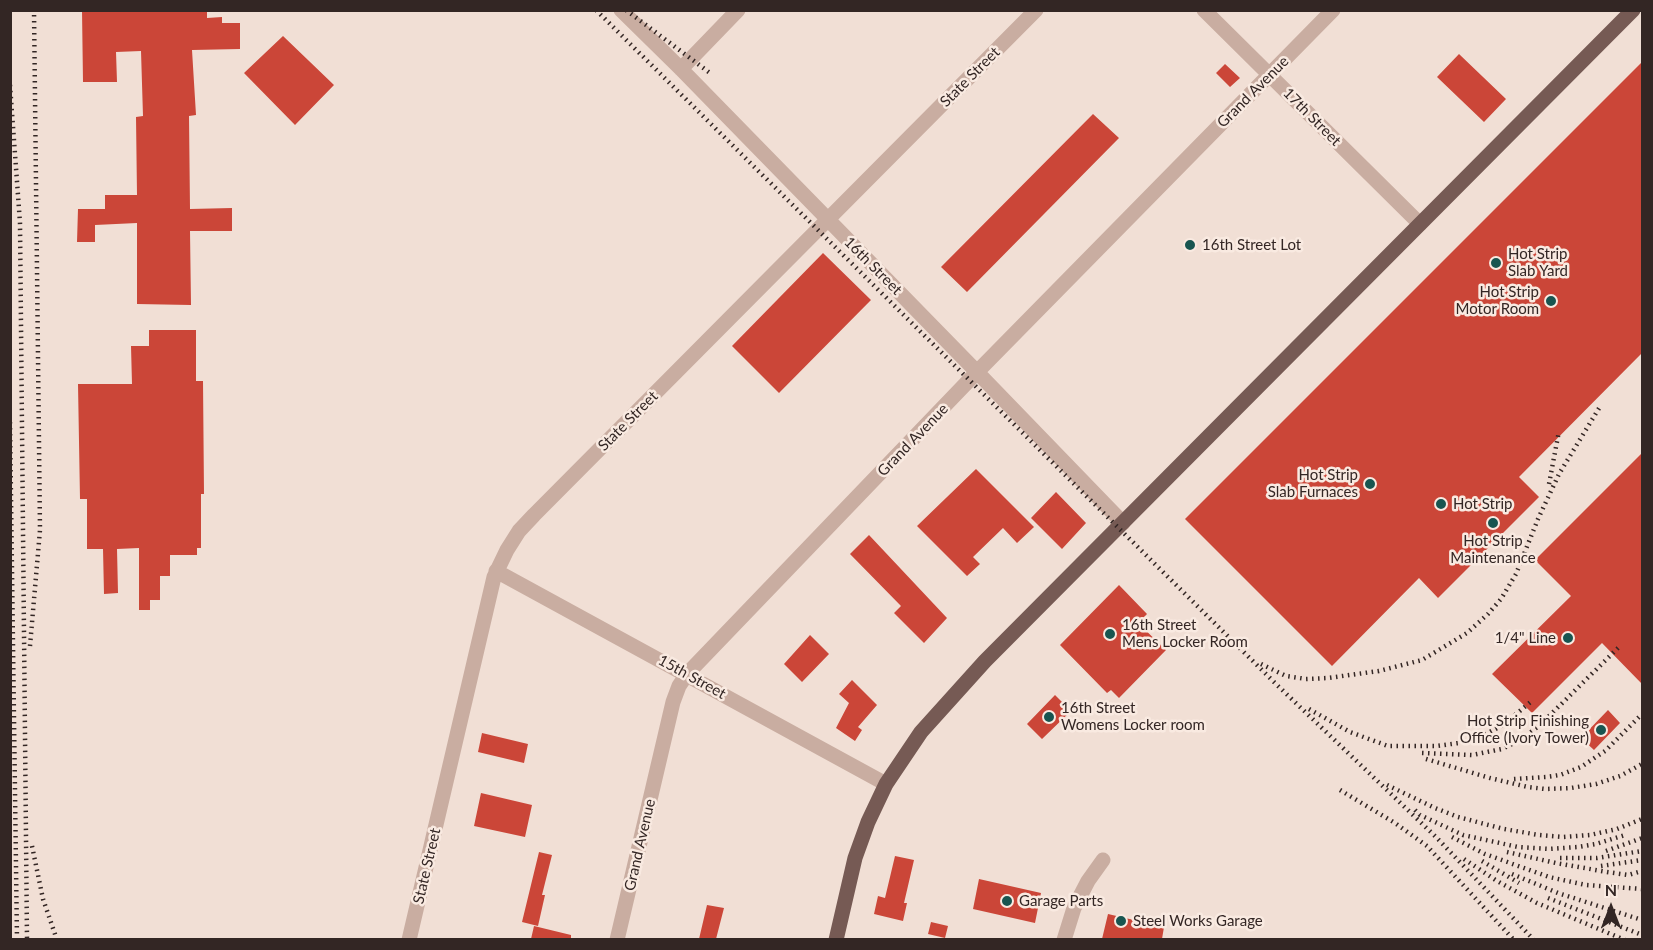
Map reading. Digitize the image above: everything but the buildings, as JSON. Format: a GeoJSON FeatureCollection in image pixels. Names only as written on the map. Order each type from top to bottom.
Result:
{"type":"FeatureCollection","features":[{"type":"Feature","properties":{"kind":"main road"},"geometry":{"type":"LineString","coordinates":[[836,939],[855,858],[868,822],[886,784],[921,732],[947,702],[1123,523],[1633,10]]}},
{"type":"Feature","properties":{"kind":"street","name":"16th Street"},"geometry":{"type":"LineString","coordinates":[[621,10],[1123,523]]}},
{"type":"Feature","properties":{"kind":"street"},"geometry":{"type":"LineString","coordinates":[[681,69],[738,10]]}},
{"type":"Feature","properties":{"kind":"street","name":"State Street"},"geometry":{"type":"LineString","coordinates":[[410,939],[496,571],[513,540],[534,515],[1036,10]]}},
{"type":"Feature","properties":{"kind":"street","name":"17th Street"},"geometry":{"type":"LineString","coordinates":[[1204,10],[1420,224]]}},
{"type":"Feature","properties":{"kind":"street","name":"Grand Avenue"},"geometry":{"type":"LineString","coordinates":[[617,939],[673,702],[687,674],[977,372],[1334,10]]}},
{"type":"Feature","properties":{"kind":"street","name":"15th Street"},"geometry":{"type":"LineString","coordinates":[[496,571],[886,784]]}},
{"type":"Feature","properties":{"kind":"street"},"geometry":{"type":"LineString","coordinates":[[1064,939],[1074,908],[1088,881],[1103,860]]}},
{"type":"Feature","properties":{"kind":"railway"},"geometry":{"type":"LineString","coordinates":[[30,646],[40,530],[34,10]]}},
{"type":"Feature","properties":{"kind":"railway"},"geometry":{"type":"LineString","coordinates":[[596,10],[1276,684],[1436,837],[1534,940]]}},
{"type":"Feature","properties":{"kind":"railway"},"geometry":{"type":"LineString","coordinates":[[626,10],[710,73]]}},
{"type":"Feature","properties":{"kind":"railway"},"geometry":{"type":"LineString","coordinates":[[10,85],[20,223],[27,940]]}},
{"type":"Feature","properties":{"kind":"railway"},"geometry":{"type":"LineString","coordinates":[[1261,664],[1286,676],[1306,679],[1379,671],[1422,660],[1467,633],[1501,599],[1516,574],[1559,474],[1601,405]]}},
{"type":"Feature","properties":{"kind":"railway"},"geometry":{"type":"LineString","coordinates":[[10,422],[17,940]]}},
{"type":"Feature","properties":{"kind":"railway"},"geometry":{"type":"LineString","coordinates":[[1549,484],[1559,431]]}},
{"type":"Feature","properties":{"kind":"railway"},"geometry":{"type":"LineString","coordinates":[[1422,753],[1472,755],[1502,749],[1522,739],[1540,725],[1619,647]]}},
{"type":"Feature","properties":{"kind":"railway"},"geometry":{"type":"LineString","coordinates":[[1309,709],[1350,732],[1388,746],[1436,746],[1459,743],[1482,736],[1503,725],[1533,700]]}},
{"type":"Feature","properties":{"kind":"railway"},"geometry":{"type":"LineString","coordinates":[[1514,779],[1560,775],[1581,767],[1605,751],[1642,714]]}},
{"type":"Feature","properties":{"kind":"railway"},"geometry":{"type":"LineString","coordinates":[[1426,759],[1490,778],[1545,789],[1596,784],[1620,776],[1642,764]]}},
{"type":"Feature","properties":{"kind":"railway"},"geometry":{"type":"LineString","coordinates":[[1387,785],[1458,817],[1539,835],[1563,837],[1590,835],[1617,829],[1642,819]]}},
{"type":"Feature","properties":{"kind":"railway"},"geometry":{"type":"LineString","coordinates":[[1340,790],[1395,823],[1427,846],[1514,940]]}},
{"type":"Feature","properties":{"kind":"railway"},"geometry":{"type":"LineString","coordinates":[[1415,810],[1420,815],[1463,835],[1518,847],[1549,849],[1578,847],[1625,835]]}},
{"type":"Feature","properties":{"kind":"railway"},"geometry":{"type":"LineString","coordinates":[[1452,837],[1485,854],[1549,877],[1586,885],[1642,889]]}},
{"type":"Feature","properties":{"kind":"railway"},"geometry":{"type":"LineString","coordinates":[[1606,851],[1642,838]]}},
{"type":"Feature","properties":{"kind":"railway"},"geometry":{"type":"LineString","coordinates":[[32,846],[43,899],[57,940]]}},
{"type":"Feature","properties":{"kind":"railway"},"geometry":{"type":"LineString","coordinates":[[1560,858],[1597,858],[1642,851]]}},
{"type":"Feature","properties":{"kind":"railway"},"geometry":{"type":"LineString","coordinates":[[1507,852],[1628,875],[1642,871]]}},
{"type":"Feature","properties":{"kind":"railway"},"geometry":{"type":"LineString","coordinates":[[1464,859],[1497,881],[1537,903],[1625,940]]}},
{"type":"Feature","properties":{"kind":"railway"},"geometry":{"type":"LineString","coordinates":[[1601,866],[1642,860]]}},
{"type":"Feature","properties":{"kind":"railway"},"geometry":{"type":"LineString","coordinates":[[1482,861],[1519,883]]}},
{"type":"Feature","properties":{"kind":"railway"},"geometry":{"type":"LineString","coordinates":[[1512,874],[1558,893],[1642,920]]}},
{"type":"Feature","properties":{"kind":"railway"},"geometry":{"type":"LineString","coordinates":[[1548,898],[1642,935]]}},
{"type":"Feature","properties":{"kind":"place","name":"16th Street Lot"},"geometry":{"type":"Point","coordinates":[1190,245]}},
{"type":"Feature","properties":{"kind":"place","name":"Hot Strip Slab Yard"},"geometry":{"type":"Point","coordinates":[1496,263]}},
{"type":"Feature","properties":{"kind":"place","name":"Hot Strip Motor Room"},"geometry":{"type":"Point","coordinates":[1551,301]}},
{"type":"Feature","properties":{"kind":"place","name":"Hot Strip Slab Furnaces"},"geometry":{"type":"Point","coordinates":[1370,484]}},
{"type":"Feature","properties":{"kind":"place","name":"Hot Strip"},"geometry":{"type":"Point","coordinates":[1441,504]}},
{"type":"Feature","properties":{"kind":"place","name":"Hot Strip Maintenance"},"geometry":{"type":"Point","coordinates":[1493,523]}},
{"type":"Feature","properties":{"kind":"place","name":"16th Street Mens Locker Room"},"geometry":{"type":"Point","coordinates":[1110,634]}},
{"type":"Feature","properties":{"kind":"place","name":"1/4\" Line"},"geometry":{"type":"Point","coordinates":[1568,638]}},
{"type":"Feature","properties":{"kind":"place","name":"16th Street Womens Locker room"},"geometry":{"type":"Point","coordinates":[1049,717]}},
{"type":"Feature","properties":{"kind":"place","name":"Hot Strip Finishing Office (Ivory Tower)"},"geometry":{"type":"Point","coordinates":[1601,730]}},
{"type":"Feature","properties":{"kind":"place","name":"Garage Parts"},"geometry":{"type":"Point","coordinates":[1007,901]}},
{"type":"Feature","properties":{"kind":"place","name":"Steel Works Garage"},"geometry":{"type":"Point","coordinates":[1121,921]}}]}
